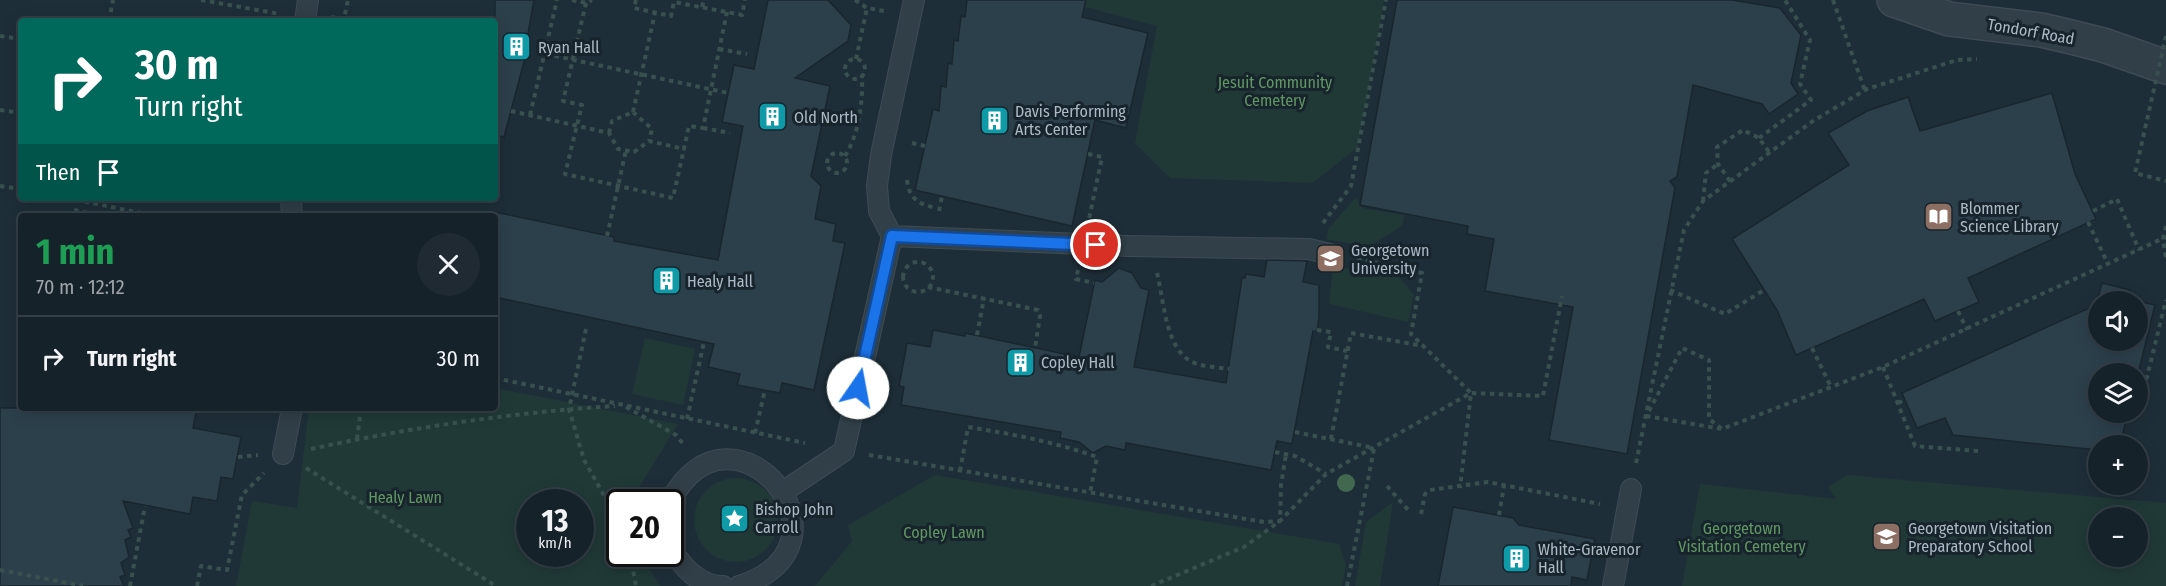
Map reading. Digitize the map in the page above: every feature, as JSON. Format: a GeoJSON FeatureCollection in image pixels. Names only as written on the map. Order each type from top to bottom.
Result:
{"type":"FeatureCollection","features":[{"type":"Feature","properties":{"kind":"street","name":"Tondorf Road"},"geometry":{"type":"LineString","coordinates":[[1894,0],[1949,19],[2058,34],[2103,45],[2166,67]]}},
{"type":"Feature","properties":{"kind":"lane"},"geometry":{"type":"LineString","coordinates":[[295,18],[308,0]]}},
{"type":"Feature","properties":{"kind":"lane"},"geometry":{"type":"LineString","coordinates":[[784,491],[844,451],[892,236],[877,203],[877,186],[881,155],[914,0]]}},
{"type":"Feature","properties":{"kind":"lane"},"geometry":{"type":"LineString","coordinates":[[892,236],[1083,244],[1309,249],[1330,254]]}},
{"type":"Feature","properties":{"kind":"lane"},"geometry":{"type":"LineString","coordinates":[[283,454],[291,411]]}},
{"type":"Feature","properties":{"kind":"lane"},"geometry":{"type":"LineString","coordinates":[[677,489],[694,471],[713,463],[733,460],[753,465],[771,476],[784,491],[792,521],[792,531],[786,551],[775,568],[759,580],[740,586]]}},
{"type":"Feature","properties":{"kind":"lane"},"geometry":{"type":"LineString","coordinates":[[1613,586],[1631,489]]}},
{"type":"Feature","properties":{"kind":"lane"},"geometry":{"type":"LineString","coordinates":[[683,567],[698,579],[723,586]]}},
{"type":"Feature","properties":{"kind":"path"},"geometry":{"type":"LineString","coordinates":[[110,18],[113,0]]}},
{"type":"Feature","properties":{"kind":"path"},"geometry":{"type":"LineString","coordinates":[[201,0],[295,18]]}},
{"type":"Feature","properties":{"kind":"path"},"geometry":{"type":"LineString","coordinates":[[530,116],[556,0]]}},
{"type":"Feature","properties":{"kind":"path"},"geometry":{"type":"LineString","coordinates":[[572,0],[586,3],[592,0]]}},
{"type":"Feature","properties":{"kind":"path"},"geometry":{"type":"LineString","coordinates":[[636,0],[634,9],[671,16],[674,2],[742,15],[745,0]]}},
{"type":"Feature","properties":{"kind":"path"},"geometry":{"type":"LineString","coordinates":[[702,7],[704,0]]}},
{"type":"Feature","properties":{"kind":"path"},"geometry":{"type":"LineString","coordinates":[[855,0],[867,8],[879,10]]}},
{"type":"Feature","properties":{"kind":"path"},"geometry":{"type":"LineString","coordinates":[[1323,223],[1351,186],[1386,0]]}},
{"type":"Feature","properties":{"kind":"path"},"geometry":{"type":"LineString","coordinates":[[1759,138],[1811,100],[1800,84],[1810,40],[1785,0]]}},
{"type":"Feature","properties":{"kind":"path"},"geometry":{"type":"LineString","coordinates":[[1833,0],[1865,90]]}},
{"type":"Feature","properties":{"kind":"path"},"geometry":{"type":"LineString","coordinates":[[586,3],[563,101],[582,105],[565,174],[673,198],[689,126],[730,133]]}},
{"type":"Feature","properties":{"kind":"path"},"geometry":{"type":"LineString","coordinates":[[856,59],[867,8]]}},
{"type":"Feature","properties":{"kind":"path"},"geometry":{"type":"LineString","coordinates":[[703,128],[728,12]]}},
{"type":"Feature","properties":{"kind":"path"},"geometry":{"type":"LineString","coordinates":[[633,112],[655,13]]}},
{"type":"Feature","properties":{"kind":"path"},"geometry":{"type":"LineString","coordinates":[[0,36],[18,39]]}},
{"type":"Feature","properties":{"kind":"path"},"geometry":{"type":"LineString","coordinates":[[2166,36],[2135,173],[2166,181]]}},
{"type":"Feature","properties":{"kind":"path"},"geometry":{"type":"LineString","coordinates":[[720,49],[747,54]]}},
{"type":"Feature","properties":{"kind":"path"},"geometry":{"type":"LineString","coordinates":[[537,52],[728,93]]}},
{"type":"Feature","properties":{"kind":"path"},"geometry":{"type":"LineString","coordinates":[[855,134],[863,93],[862,76],[865,71],[863,64],[856,59]]}},
{"type":"Feature","properties":{"kind":"path"},"geometry":{"type":"LineString","coordinates":[[856,59],[849,61],[845,70],[850,78],[862,76]]}},
{"type":"Feature","properties":{"kind":"path"},"geometry":{"type":"LineString","coordinates":[[1631,489],[1684,230],[1703,201],[1813,121],[1865,90],[1957,60],[1986,59]]}},
{"type":"Feature","properties":{"kind":"path"},"geometry":{"type":"LineString","coordinates":[[0,110],[18,113]]}},
{"type":"Feature","properties":{"kind":"path"},"geometry":{"type":"LineString","coordinates":[[511,111],[609,133]]}},
{"type":"Feature","properties":{"kind":"path"},"geometry":{"type":"LineString","coordinates":[[633,112],[652,129],[649,141],[634,152],[618,149],[609,133],[612,121],[633,112]]}},
{"type":"Feature","properties":{"kind":"path"},"geometry":{"type":"LineString","coordinates":[[825,112],[857,118]]}},
{"type":"Feature","properties":{"kind":"path"},"geometry":{"type":"LineString","coordinates":[[1730,180],[1718,164],[1717,147],[1743,129],[1759,138],[1769,152]]}},
{"type":"Feature","properties":{"kind":"path"},"geometry":{"type":"LineString","coordinates":[[910,151],[914,134]]}},
{"type":"Feature","properties":{"kind":"path"},"geometry":{"type":"LineString","coordinates":[[649,141],[684,149]]}},
{"type":"Feature","properties":{"kind":"path"},"geometry":{"type":"LineString","coordinates":[[912,143],[925,146]]}},
{"type":"Feature","properties":{"kind":"path"},"geometry":{"type":"LineString","coordinates":[[845,156],[839,153],[833,154],[828,159],[829,168],[837,173],[843,171],[847,166],[845,156],[852,144]]}},
{"type":"Feature","properties":{"kind":"path"},"geometry":{"type":"LineString","coordinates":[[607,236],[626,150]]}},
{"type":"Feature","properties":{"kind":"path"},"geometry":{"type":"LineString","coordinates":[[1083,244],[1102,157],[1088,153]]}},
{"type":"Feature","properties":{"kind":"path"},"geometry":{"type":"LineString","coordinates":[[1703,201],[1706,173],[1718,164]]}},
{"type":"Feature","properties":{"kind":"path"},"geometry":{"type":"LineString","coordinates":[[907,176],[908,189],[919,204],[939,208],[942,196]]}},
{"type":"Feature","properties":{"kind":"path"},"geometry":{"type":"LineString","coordinates":[[0,186],[18,189]]}},
{"type":"Feature","properties":{"kind":"path"},"geometry":{"type":"LineString","coordinates":[[2093,211],[2118,199],[2139,250]]}},
{"type":"Feature","properties":{"kind":"path"},"geometry":{"type":"LineString","coordinates":[[85,201],[142,213]]}},
{"type":"Feature","properties":{"kind":"path"},"geometry":{"type":"LineString","coordinates":[[74,210],[88,213]]}},
{"type":"Feature","properties":{"kind":"path"},"geometry":{"type":"LineString","coordinates":[[2088,222],[2108,264]]}},
{"type":"Feature","properties":{"kind":"path"},"geometry":{"type":"LineString","coordinates":[[2166,226],[2164,238],[2166,259]]}},
{"type":"Feature","properties":{"kind":"path"},"geometry":{"type":"LineString","coordinates":[[1646,416],[1722,429],[1883,367],[2164,238]]}},
{"type":"Feature","properties":{"kind":"path"},"geometry":{"type":"LineString","coordinates":[[1330,254],[1422,273],[1411,334],[1471,393]]}},
{"type":"Feature","properties":{"kind":"path"},"geometry":{"type":"LineString","coordinates":[[928,287],[933,279],[928,266],[915,262],[906,267],[903,276],[906,286],[914,292],[928,287],[1038,310],[1040,316],[1035,348]]}},
{"type":"Feature","properties":{"kind":"path"},"geometry":{"type":"LineString","coordinates":[[1154,263],[1172,337],[1178,351],[1195,363],[1229,369]]}},
{"type":"Feature","properties":{"kind":"path"},"geometry":{"type":"LineString","coordinates":[[1076,279],[1094,283]]}},
{"type":"Feature","properties":{"kind":"path"},"geometry":{"type":"LineString","coordinates":[[1670,290],[1725,314],[1764,290]]}},
{"type":"Feature","properties":{"kind":"path"},"geometry":{"type":"LineString","coordinates":[[1151,586],[1244,547],[1280,521],[1326,474],[1471,393],[1543,396],[1562,296]]}},
{"type":"Feature","properties":{"kind":"path"},"geometry":{"type":"LineString","coordinates":[[977,335],[984,298]]}},
{"type":"Feature","properties":{"kind":"path"},"geometry":{"type":"LineString","coordinates":[[2148,373],[2166,300]]}},
{"type":"Feature","properties":{"kind":"path"},"geometry":{"type":"LineString","coordinates":[[1958,311],[1967,330]]}},
{"type":"Feature","properties":{"kind":"path"},"geometry":{"type":"LineString","coordinates":[[586,329],[568,409],[584,460],[606,499]]}},
{"type":"Feature","properties":{"kind":"path"},"geometry":{"type":"LineString","coordinates":[[1317,330],[1331,332],[1328,347],[1347,351]]}},
{"type":"Feature","properties":{"kind":"path"},"geometry":{"type":"LineString","coordinates":[[1331,439],[1351,333],[1423,346]]}},
{"type":"Feature","properties":{"kind":"path"},"geometry":{"type":"LineString","coordinates":[[687,419],[705,342]]}},
{"type":"Feature","properties":{"kind":"path"},"geometry":{"type":"LineString","coordinates":[[1646,416],[1682,348],[1709,360],[1709,419],[1722,429]]}},
{"type":"Feature","properties":{"kind":"path"},"geometry":{"type":"LineString","coordinates":[[1812,348],[1831,387]]}},
{"type":"Feature","properties":{"kind":"path"},"geometry":{"type":"LineString","coordinates":[[1883,367],[1916,446],[1978,451]]}},
{"type":"Feature","properties":{"kind":"path"},"geometry":{"type":"LineString","coordinates":[[498,379],[844,451],[1264,522],[1280,521]]}},
{"type":"Feature","properties":{"kind":"path"},"geometry":{"type":"LineString","coordinates":[[755,433],[765,390]]}},
{"type":"Feature","properties":{"kind":"path"},"geometry":{"type":"LineString","coordinates":[[1460,488],[1471,393]]}},
{"type":"Feature","properties":{"kind":"path"},"geometry":{"type":"LineString","coordinates":[[1898,403],[1905,400]]}},
{"type":"Feature","properties":{"kind":"path"},"geometry":{"type":"LineString","coordinates":[[238,457],[283,454],[357,439],[568,409],[623,406],[676,435],[685,447],[694,471]]}},
{"type":"Feature","properties":{"kind":"path"},"geometry":{"type":"LineString","coordinates":[[357,439],[361,411]]}},
{"type":"Feature","properties":{"kind":"path"},"geometry":{"type":"LineString","coordinates":[[960,471],[968,427],[1091,453],[1097,457],[1090,493]]}},
{"type":"Feature","properties":{"kind":"path"},"geometry":{"type":"LineString","coordinates":[[1294,432],[1374,448]]}},
{"type":"Feature","properties":{"kind":"path"},"geometry":{"type":"LineString","coordinates":[[1347,586],[1374,448]]}},
{"type":"Feature","properties":{"kind":"path"},"geometry":{"type":"LineString","coordinates":[[1275,452],[1295,456],[1326,474]]}},
{"type":"Feature","properties":{"kind":"path"},"geometry":{"type":"LineString","coordinates":[[283,454],[496,586]]}},
{"type":"Feature","properties":{"kind":"path"},"geometry":{"type":"LineString","coordinates":[[1280,521],[1281,485],[1286,454]]}},
{"type":"Feature","properties":{"kind":"path"},"geometry":{"type":"LineString","coordinates":[[1421,514],[1425,494],[1430,490],[1441,487],[1460,488],[1488,482],[1627,510]]}},
{"type":"Feature","properties":{"kind":"path"},"geometry":{"type":"LineString","coordinates":[[1387,486],[1409,511]]}},
{"type":"Feature","properties":{"kind":"path"},"geometry":{"type":"LineString","coordinates":[[1499,515],[1504,486]]}},
{"type":"Feature","properties":{"kind":"path"},"geometry":{"type":"LineString","coordinates":[[197,586],[201,566],[227,570],[242,495]]}},
{"type":"Feature","properties":{"kind":"path"},"geometry":{"type":"LineString","coordinates":[[130,586],[145,506]]}},
{"type":"Feature","properties":{"kind":"path"},"geometry":{"type":"LineString","coordinates":[[632,567],[636,586]]}},
{"type":"Feature","properties":{"kind":"path"},"geometry":{"type":"LineString","coordinates":[[0,570],[83,586]]}},
{"type":"Feature","properties":{"kind":"green space","name":"Jesuit Community Cemetery"},"geometry":{"type":"Polygon","coordinates":[[[1086,0],[1384,0],[1358,147],[1313,183],[1170,178],[1135,143],[1157,26],[1085,7],[1086,0]]]}},
{"type":"Feature","properties":{"kind":"green space"},"geometry":{"type":"Polygon","coordinates":[[[1356,197],[1362,208],[1404,215],[1402,226],[1368,247],[1326,239],[1329,228],[1356,197]]]}},
{"type":"Feature","properties":{"kind":"green space"},"geometry":{"type":"Polygon","coordinates":[[[1333,266],[1400,278],[1414,295],[1408,322],[1329,304],[1333,266]]]}},
{"type":"Feature","properties":{"kind":"green space"},"geometry":{"type":"Polygon","coordinates":[[[645,338],[695,349],[683,405],[632,394],[645,338]]]}},
{"type":"Feature","properties":{"kind":"green space","name":"Healy Lawn"},"geometry":{"type":"Polygon","coordinates":[[[498,389],[678,424],[638,489],[606,489],[606,567],[649,567],[660,586],[236,586],[252,501],[297,508],[309,411],[498,411],[498,389]]]}},
{"type":"Feature","properties":{"kind":"green space","name":"Copley Lawn"},"geometry":{"type":"Polygon","coordinates":[[[935,475],[1339,544],[1346,565],[1342,586],[815,586],[852,541],[848,525],[935,475]]]}},
{"type":"Feature","properties":{"kind":"green space","name":"Georgetown Visitation Preparatory School"},"geometry":{"type":"Polygon","coordinates":[[[1847,475],[2166,503],[2166,586],[1682,586],[1700,484],[1836,499],[1828,487],[1847,475]]]}},
{"type":"Feature","properties":{"kind":"green space"},"geometry":{"type":"Polygon","coordinates":[[[736,478],[752,481],[766,490],[775,504],[778,520],[775,536],[766,550],[752,559],[736,562],[720,559],[706,550],[697,536],[694,520],[697,504],[706,490],[720,481],[736,478]]]}},
{"type":"Feature","properties":{"kind":"green space"},"geometry":{"type":"Polygon","coordinates":[[[1393,502],[1380,586],[1355,586],[1366,522],[1393,502]]]}},
{"type":"Feature","properties":{"kind":"building"},"geometry":{"type":"Polygon","coordinates":[[[495,0],[534,0],[527,39],[530,39],[504,137],[498,136],[498,18],[495,18],[495,0]]]}},
{"type":"Feature","properties":{"kind":"building","name":"Healy Hall"},"geometry":{"type":"Polygon","coordinates":[[[768,0],[828,0],[851,25],[848,41],[795,78],[830,86],[811,176],[821,186],[815,219],[836,224],[833,241],[845,243],[814,390],[782,383],[780,393],[737,385],[740,374],[708,367],[714,344],[498,298],[498,213],[495,212],[614,237],[614,241],[718,260],[743,126],[722,122],[734,65],[754,69],[768,0]]]}},
{"type":"Feature","properties":{"kind":"building","name":"Davis Performing Arts Center"},"geometry":{"type":"Polygon","coordinates":[[[967,0],[1086,0],[1082,17],[1148,33],[1126,128],[1095,120],[1072,226],[915,190],[933,109],[939,111],[941,86],[946,87],[948,63],[952,64],[954,40],[958,41],[961,16],[965,17],[967,0]]]}},
{"type":"Feature","properties":{"kind":"building"},"geometry":{"type":"Polygon","coordinates":[[[1397,0],[1732,0],[1780,8],[1801,35],[1791,83],[1798,94],[1769,114],[1762,104],[1693,85],[1677,177],[1670,181],[1675,188],[1627,454],[1549,440],[1573,307],[1485,291],[1494,239],[1467,234],[1468,226],[1360,205],[1397,0]]]}},
{"type":"Feature","properties":{"kind":"building"},"geometry":{"type":"Polygon","coordinates":[[[2052,93],[2075,174],[2096,219],[1968,278],[1979,302],[1935,321],[1924,299],[1796,355],[1777,310],[1732,239],[1849,165],[1828,133],[1867,111],[1908,97],[1920,131],[2052,93]]]}},
{"type":"Feature","properties":{"kind":"building","name":"Copley Hall"},"geometry":{"type":"Polygon","coordinates":[[[1267,260],[1307,261],[1303,282],[1319,285],[1317,332],[1313,331],[1292,444],[1277,441],[1271,470],[1126,443],[1125,450],[1106,446],[1093,453],[1079,442],[1060,438],[1061,432],[901,405],[904,387],[899,386],[907,343],[930,347],[933,330],[965,336],[965,333],[1079,357],[1095,280],[1102,282],[1119,268],[1132,273],[1141,288],[1149,290],[1134,367],[1226,383],[1242,278],[1245,278],[1246,274],[1264,277],[1267,260]]]}},
{"type":"Feature","properties":{"kind":"building"},"geometry":{"type":"Polygon","coordinates":[[[2102,283],[2130,291],[2100,291],[2102,283]]]}},
{"type":"Feature","properties":{"kind":"building"},"geometry":{"type":"Polygon","coordinates":[[[2148,303],[2155,305],[2148,333],[2148,303]]]}},
{"type":"Feature","properties":{"kind":"building"},"geometry":{"type":"Polygon","coordinates":[[[2088,309],[2088,351],[2144,351],[2141,363],[2088,363],[2088,423],[2125,423],[2123,435],[2088,435],[2088,449],[1953,435],[1945,418],[1917,428],[1902,393],[2088,309]]]}},
{"type":"Feature","properties":{"kind":"building"},"geometry":{"type":"Polygon","coordinates":[[[0,408],[18,408],[18,411],[196,411],[193,428],[241,437],[233,479],[221,477],[217,501],[193,497],[190,514],[123,501],[133,528],[128,530],[131,537],[125,540],[129,557],[121,563],[125,575],[120,577],[124,586],[0,586],[0,408]]]}},
{"type":"Feature","properties":{"kind":"building","name":"White-Gravenor Hall"},"geometry":{"type":"Polygon","coordinates":[[[1453,507],[1513,518],[1519,525],[1595,539],[1587,580],[1572,577],[1571,586],[1438,586],[1453,507]]]}},
{"type":"Feature","properties":{"kind":"place","name":"Ryan Hall"},"geometry":{"type":"Point","coordinates":[517,47]}},
{"type":"Feature","properties":{"kind":"place","name":"Old North"},"geometry":{"type":"Point","coordinates":[773,117]}},
{"type":"Feature","properties":{"kind":"place","name":"Davis Performing Arts Center"},"geometry":{"type":"Point","coordinates":[994,120]}},
{"type":"Feature","properties":{"kind":"place","name":"Blommer Science Library"},"geometry":{"type":"Point","coordinates":[1939,217]}},
{"type":"Feature","properties":{"kind":"place","name":"Georgetown University"},"geometry":{"type":"Point","coordinates":[1330,259]}},
{"type":"Feature","properties":{"kind":"place","name":"Healy Hall"},"geometry":{"type":"Point","coordinates":[666,281]}},
{"type":"Feature","properties":{"kind":"place","name":"Copley Hall"},"geometry":{"type":"Point","coordinates":[1020,362]}},
{"type":"Feature","properties":{"kind":"place","name":"Bishop John Carroll"},"geometry":{"type":"Point","coordinates":[734,518]}},
{"type":"Feature","properties":{"kind":"place","name":"Georgetown Visitation Preparatory School"},"geometry":{"type":"Point","coordinates":[1887,537]}},
{"type":"Feature","properties":{"kind":"place","name":"White-Gravenor Hall"},"geometry":{"type":"Point","coordinates":[1517,558]}},
{"type":"Feature","properties":{"kind":"route"},"geometry":{"type":"LineString","coordinates":[[858,388],[892,236],[1096,245]]}},
{"type":"Feature","properties":{"kind":"park label","name":"Georgetown Visitation Cemetery"},"geometry":{"type":"Point","coordinates":[1742,537]}}]}
